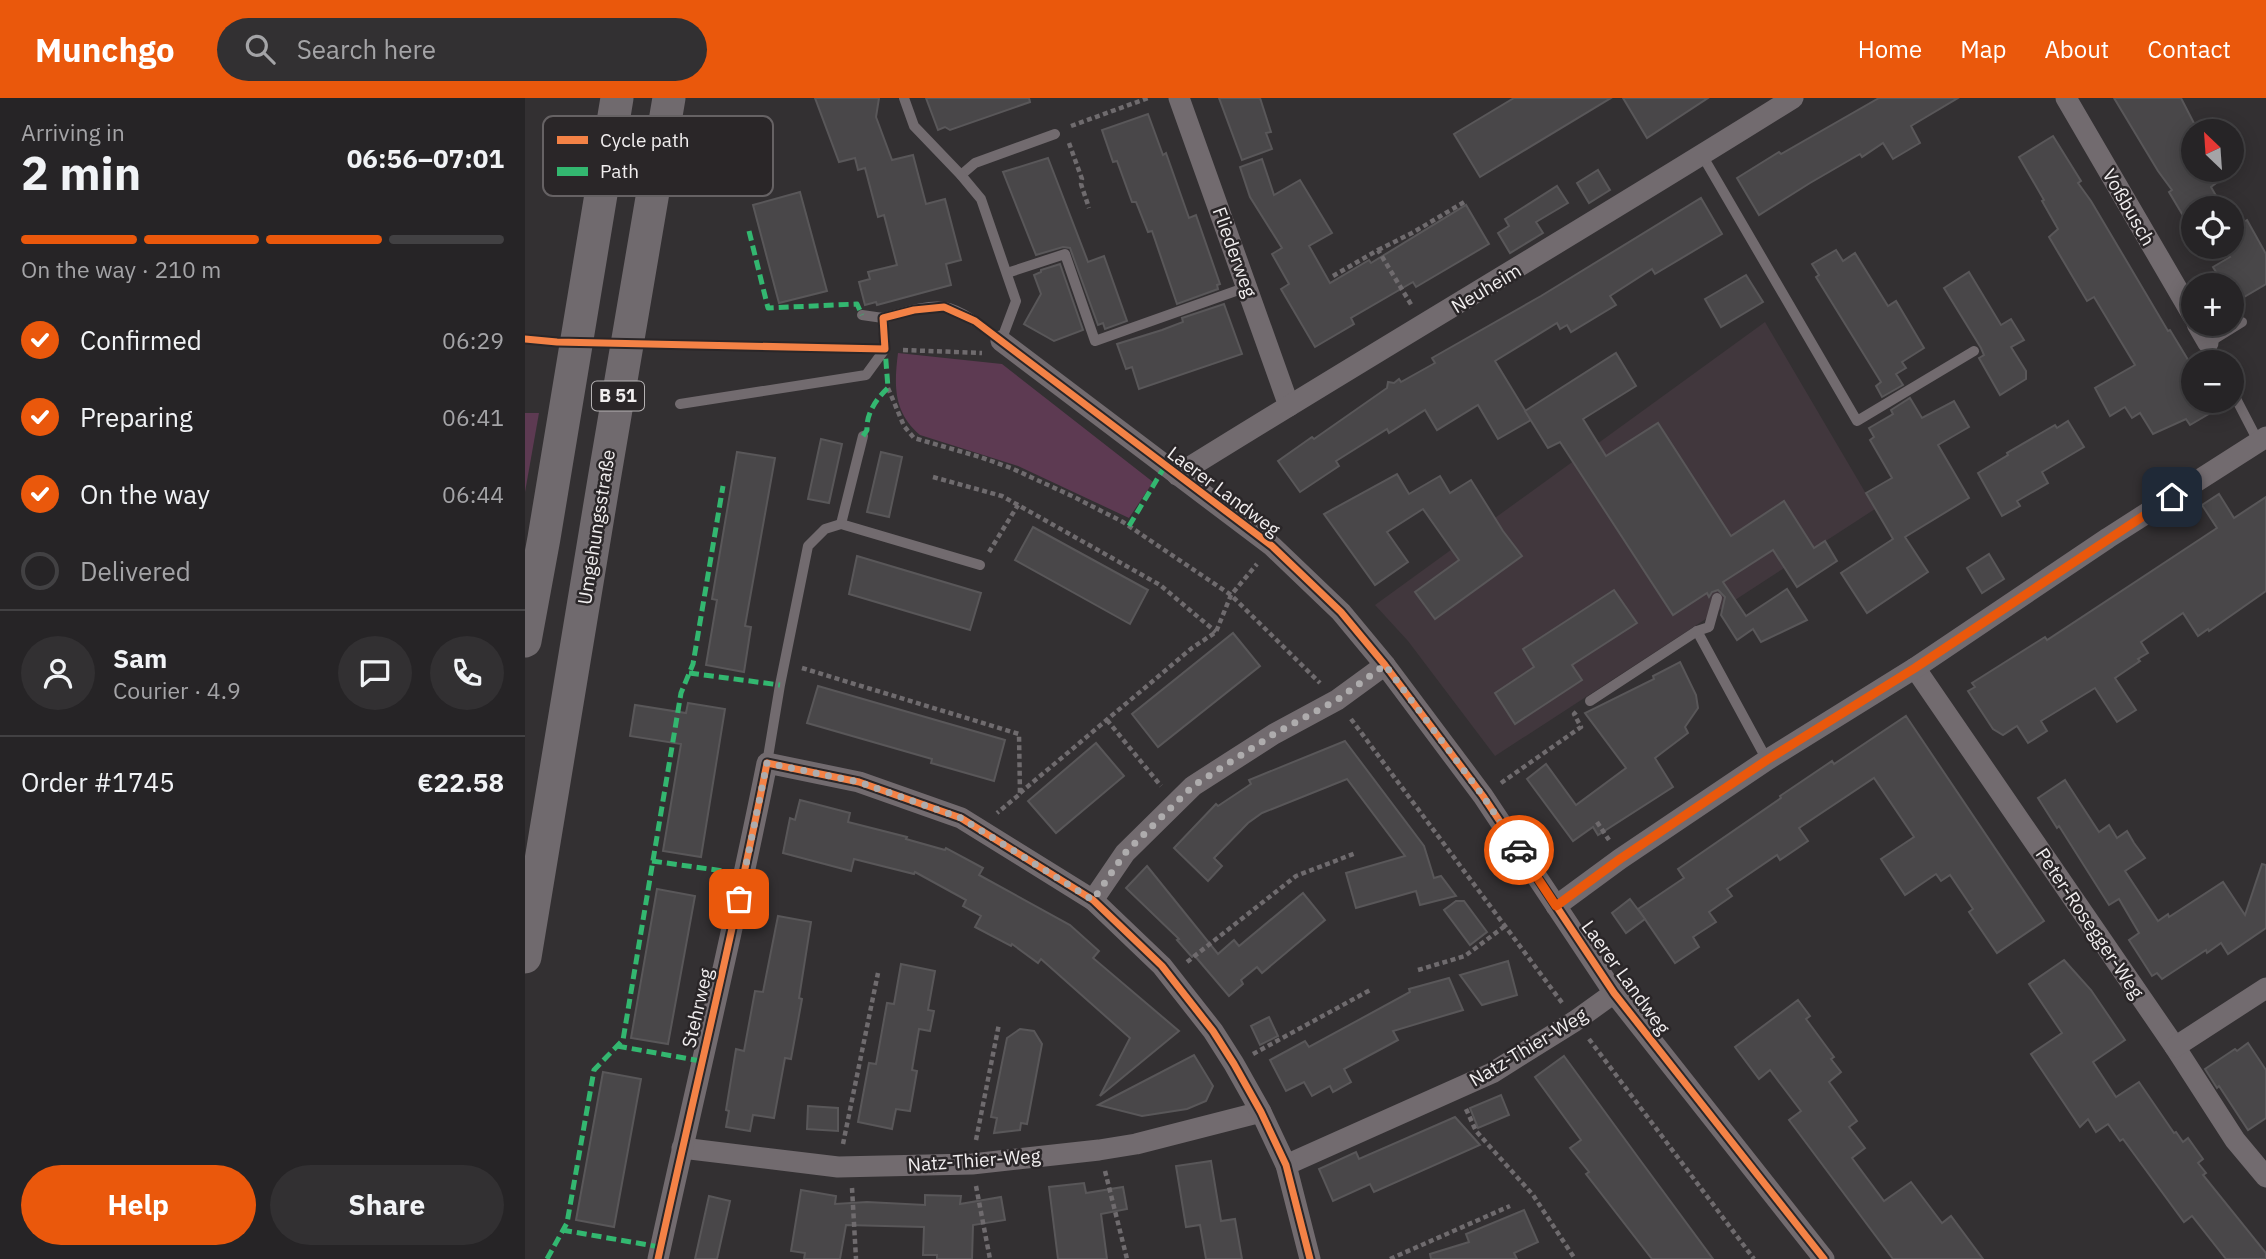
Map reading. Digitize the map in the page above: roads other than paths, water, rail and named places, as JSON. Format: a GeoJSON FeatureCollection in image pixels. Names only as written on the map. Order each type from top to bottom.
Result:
{"type":"FeatureCollection","features":[{"type":"Feature","properties":{"kind":"highway","name":"B 51"},"geometry":{"type":"LineString","coordinates":[[614,116],[617,98]]}},
{"type":"Feature","properties":{"kind":"highway","name":"Umgehungsstraße"},"geometry":{"type":"LineString","coordinates":[[666,116],[669,98]]}},
{"type":"Feature","properties":{"kind":"highway","name":"B 51"},"geometry":{"type":"LineString","coordinates":[[525,641],[601,196]]}},
{"type":"Feature","properties":{"kind":"highway","name":"Umgehungsstraße"},"geometry":{"type":"LineString","coordinates":[[525,957],[652,196]]}},
{"type":"Feature","properties":{"kind":"street","name":"Fliederweg"},"geometry":{"type":"LineString","coordinates":[[1179,98],[1289,405]]}},
{"type":"Feature","properties":{"kind":"street","name":"Neuheim"},"geometry":{"type":"LineString","coordinates":[[1177,475],[1793,98]]}},
{"type":"Feature","properties":{"kind":"street","name":"Voßbusch"},"geometry":{"type":"LineString","coordinates":[[2066,98],[2181,295]]}},
{"type":"Feature","properties":{"kind":"street"},"geometry":{"type":"LineString","coordinates":[[2205,336],[2209,343]]}},
{"type":"Feature","properties":{"kind":"street","name":"Laerer Landweg"},"geometry":{"type":"LineString","coordinates":[[1001,341],[1272,546],[1341,612],[1385,665],[1483,796],[1614,993],[1824,1259]]}},
{"type":"Feature","properties":{"kind":"street"},"geometry":{"type":"LineString","coordinates":[[1556,906],[1620,859],[1767,760],[1915,668],[2108,538],[2262,439]]}},
{"type":"Feature","properties":{"kind":"street"},"geometry":{"type":"LineString","coordinates":[[1093,900],[1125,853],[1193,786],[1274,734],[1337,700],[1385,665]]}},
{"type":"Feature","properties":{"kind":"street","name":"Peter-Rosegger-Weg"},"geometry":{"type":"LineString","coordinates":[[1915,668],[2175,1047],[2235,1140],[2266,1177]]}},
{"type":"Feature","properties":{"kind":"street"},"geometry":{"type":"LineString","coordinates":[[767,763],[859,782],[961,818],[1093,900],[1170,976],[1213,1031],[1234,1064],[1286,1165],[1311,1259]]}},
{"type":"Feature","properties":{"kind":"street","name":"Stehrweg"},"geometry":{"type":"LineString","coordinates":[[658,1259],[745,874],[767,763]]}},
{"type":"Feature","properties":{"kind":"street"},"geometry":{"type":"LineString","coordinates":[[2175,1047],[2266,988]]}},
{"type":"Feature","properties":{"kind":"street","name":"Natz-Thier-Weg"},"geometry":{"type":"LineString","coordinates":[[1286,1165],[1492,1073],[1614,993]]}},
{"type":"Feature","properties":{"kind":"street","name":"Natz-Thier-Weg"},"geometry":{"type":"LineString","coordinates":[[682,1148],[844,1167],[972,1164],[1136,1144],[1261,1112]]}},
{"type":"Feature","properties":{"kind":"lane"},"geometry":{"type":"LineString","coordinates":[[904,98],[914,126],[961,174],[981,199],[1016,301],[1001,341]]}},
{"type":"Feature","properties":{"kind":"lane"},"geometry":{"type":"LineString","coordinates":[[961,174],[975,163],[1059,132]]}},
{"type":"Feature","properties":{"kind":"lane"},"geometry":{"type":"LineString","coordinates":[[1702,155],[1857,421],[1973,351]]}},
{"type":"Feature","properties":{"kind":"lane"},"geometry":{"type":"LineString","coordinates":[[1007,273],[1065,254],[1095,341],[1247,287]]}},
{"type":"Feature","properties":{"kind":"lane","name":"Laerer Landweg"},"geometry":{"type":"LineString","coordinates":[[862,316],[883,318],[914,310],[944,307],[975,321],[1001,341]]}},
{"type":"Feature","properties":{"kind":"lane"},"geometry":{"type":"LineString","coordinates":[[680,404],[866,375],[885,349],[883,318]]}},
{"type":"Feature","properties":{"kind":"lane"},"geometry":{"type":"LineString","coordinates":[[2212,350],[2209,343],[2220,336]]}},
{"type":"Feature","properties":{"kind":"lane"},"geometry":{"type":"LineString","coordinates":[[2244,410],[2262,439]]}},
{"type":"Feature","properties":{"kind":"lane"},"geometry":{"type":"LineString","coordinates":[[863,436],[841,524],[980,565]]}},
{"type":"Feature","properties":{"kind":"lane","name":"Stehrweg"},"geometry":{"type":"LineString","coordinates":[[767,763],[808,546],[825,529],[841,524]]}},
{"type":"Feature","properties":{"kind":"lane"},"geometry":{"type":"LineString","coordinates":[[1590,701],[1697,631],[1709,627],[1717,598]]}},
{"type":"Feature","properties":{"kind":"lane"},"geometry":{"type":"LineString","coordinates":[[1697,631],[1767,760]]}}]}
